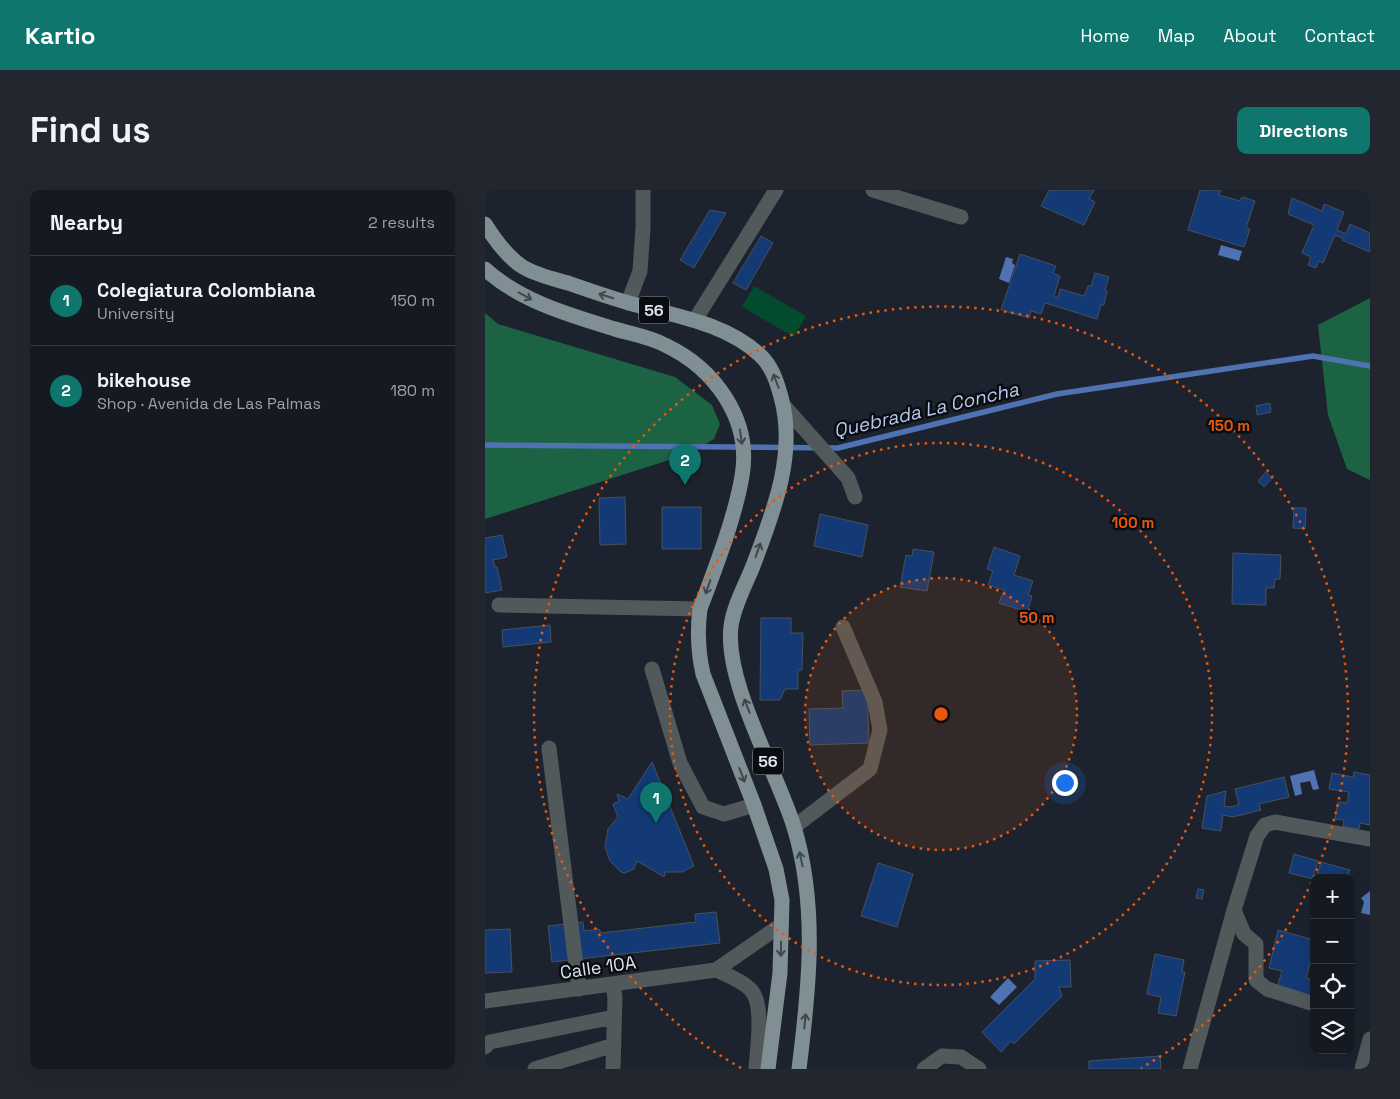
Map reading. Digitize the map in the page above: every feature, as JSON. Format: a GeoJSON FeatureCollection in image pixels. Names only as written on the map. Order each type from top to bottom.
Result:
{"type":"FeatureCollection","features":[{"type":"Feature","properties":{"kind":"main road","name":"56"},"geometry":{"type":"LineString","coordinates":[[485,224],[497,242],[525,269],[628,303],[695,320],[741,340],[762,357],[776,378],[784,406],[786,461],[780,490],[731,626],[733,659],[741,689],[794,827],[802,864],[808,915],[809,984],[799,1069]]}},
{"type":"Feature","properties":{"kind":"main road","name":"56"},"geometry":{"type":"LineString","coordinates":[[485,269],[498,281],[538,302],[569,315],[664,344],[685,356],[717,384],[731,404],[739,427],[743,474],[700,609],[697,630],[699,656],[703,674],[776,869],[782,900],[780,973],[768,1069]]}},
{"type":"Feature","properties":{"kind":"street"},"geometry":{"type":"LineString","coordinates":[[628,303],[640,271],[643,190]]}},
{"type":"Feature","properties":{"kind":"street"},"geometry":{"type":"LineString","coordinates":[[695,320],[775,190]]}},
{"type":"Feature","properties":{"kind":"street"},"geometry":{"type":"LineString","coordinates":[[873,190],[961,217]]}},
{"type":"Feature","properties":{"kind":"street"},"geometry":{"type":"LineString","coordinates":[[784,406],[848,478],[855,497]]}},
{"type":"Feature","properties":{"kind":"street"},"geometry":{"type":"LineString","coordinates":[[499,605],[700,609]]}},
{"type":"Feature","properties":{"kind":"street"},"geometry":{"type":"LineString","coordinates":[[794,827],[870,770],[880,730],[875,702],[843,627]]}},
{"type":"Feature","properties":{"kind":"street"},"geometry":{"type":"LineString","coordinates":[[652,669],[680,764],[703,807],[724,814],[753,804]]}},
{"type":"Feature","properties":{"kind":"street"},"geometry":{"type":"LineString","coordinates":[[549,748],[579,989]]}},
{"type":"Feature","properties":{"kind":"street"},"geometry":{"type":"LineString","coordinates":[[1190,1069],[1234,910],[1257,836],[1265,825],[1275,822],[1370,839]]}},
{"type":"Feature","properties":{"kind":"street"},"geometry":{"type":"LineString","coordinates":[[1234,910],[1244,934],[1256,944],[1256,980],[1267,989],[1310,1003]]}},
{"type":"Feature","properties":{"kind":"street","name":"Calle 10A"},"geometry":{"type":"LineString","coordinates":[[485,1001],[716,970],[781,925]]}},
{"type":"Feature","properties":{"kind":"street"},"geometry":{"type":"LineString","coordinates":[[716,970],[751,989],[757,1000],[759,1015],[756,1069]]}},
{"type":"Feature","properties":{"kind":"street"},"geometry":{"type":"LineString","coordinates":[[613,984],[613,1069]]}},
{"type":"Feature","properties":{"kind":"street"},"geometry":{"type":"LineString","coordinates":[[485,1047],[491,1042],[614,1017]]}},
{"type":"Feature","properties":{"kind":"street"},"geometry":{"type":"LineString","coordinates":[[1362,1069],[1370,1039]]}},
{"type":"Feature","properties":{"kind":"street"},"geometry":{"type":"LineString","coordinates":[[535,1069],[614,1045]]}},
{"type":"Feature","properties":{"kind":"street"},"geometry":{"type":"LineString","coordinates":[[924,1069],[942,1056],[961,1057],[979,1069]]}},
{"type":"Feature","properties":{"kind":"green space"},"geometry":{"type":"Polygon","coordinates":[[[754,286],[806,316],[794,337],[742,307],[754,286]]]}},
{"type":"Feature","properties":{"kind":"green space"},"geometry":{"type":"Polygon","coordinates":[[[1370,298],[1370,480],[1347,469],[1328,415],[1318,325],[1370,298]]]}},
{"type":"Feature","properties":{"kind":"green space"},"geometry":{"type":"Polygon","coordinates":[[[485,313],[498,324],[675,377],[712,405],[720,424],[714,439],[691,453],[485,519],[485,313]]]}},
{"type":"Feature","properties":{"kind":"water"},"geometry":{"type":"Polygon","coordinates":[[[1221,245],[1242,251],[1239,261],[1218,255],[1221,245]]]}},
{"type":"Feature","properties":{"kind":"water"},"geometry":{"type":"Polygon","coordinates":[[[1006,257],[1013,259],[1012,263],[1015,265],[1009,283],[999,279],[1006,257]]]}},
{"type":"Feature","properties":{"kind":"water"},"geometry":{"type":"Polygon","coordinates":[[[1314,770],[1319,789],[1313,790],[1310,781],[1300,783],[1302,794],[1295,796],[1290,776],[1314,770]]]}},
{"type":"Feature","properties":{"kind":"water"},"geometry":{"type":"Polygon","coordinates":[[[1370,891],[1370,915],[1361,913],[1364,902],[1361,898],[1370,891]]]}},
{"type":"Feature","properties":{"kind":"water"},"geometry":{"type":"Polygon","coordinates":[[[1008,978],[1017,987],[999,1005],[990,997],[1008,978]]]}},
{"type":"Feature","properties":{"kind":"building"},"geometry":{"type":"Polygon","coordinates":[[[1049,190],[1094,190],[1089,199],[1095,202],[1084,225],[1041,206],[1049,190]]]}},
{"type":"Feature","properties":{"kind":"building"},"geometry":{"type":"Polygon","coordinates":[[[1200,190],[1221,190],[1219,195],[1240,201],[1242,197],[1255,201],[1246,228],[1250,229],[1244,247],[1188,230],[1200,190]]]}},
{"type":"Feature","properties":{"kind":"building"},"geometry":{"type":"Polygon","coordinates":[[[1292,198],[1322,211],[1324,204],[1344,212],[1337,230],[1346,234],[1350,224],[1370,233],[1370,252],[1335,235],[1323,263],[1319,261],[1316,268],[1308,265],[1311,257],[1302,253],[1314,225],[1288,214],[1292,198]]]}},
{"type":"Feature","properties":{"kind":"building"},"geometry":{"type":"Polygon","coordinates":[[[710,210],[726,213],[694,268],[680,260],[710,210]]]}},
{"type":"Feature","properties":{"kind":"building"},"geometry":{"type":"Polygon","coordinates":[[[761,236],[773,243],[746,290],[733,283],[761,236]]]}},
{"type":"Feature","properties":{"kind":"building"},"geometry":{"type":"Polygon","coordinates":[[[1020,254],[1056,266],[1053,273],[1060,276],[1054,296],[1058,298],[1060,289],[1084,296],[1088,286],[1091,286],[1095,273],[1109,277],[1105,290],[1107,291],[1104,305],[1101,305],[1097,319],[1045,303],[1041,314],[1031,311],[1029,318],[1001,310],[1020,254]]]}},
{"type":"Feature","properties":{"kind":"building"},"geometry":{"type":"Polygon","coordinates":[[[1270,403],[1271,412],[1257,415],[1256,406],[1270,403]]]}},
{"type":"Feature","properties":{"kind":"building"},"geometry":{"type":"Polygon","coordinates":[[[1266,472],[1272,478],[1264,487],[1258,481],[1266,472]]]}},
{"type":"Feature","properties":{"kind":"building"},"geometry":{"type":"Polygon","coordinates":[[[625,497],[626,544],[600,545],[599,498],[625,497]]]}},
{"type":"Feature","properties":{"kind":"building"},"geometry":{"type":"Polygon","coordinates":[[[662,507],[701,507],[701,549],[662,549],[662,507]]]}},
{"type":"Feature","properties":{"kind":"building"},"geometry":{"type":"Polygon","coordinates":[[[1294,508],[1306,508],[1305,529],[1293,528],[1294,508]]]}},
{"type":"Feature","properties":{"kind":"building"},"geometry":{"type":"Polygon","coordinates":[[[820,514],[868,525],[862,557],[814,546],[820,514]]]}},
{"type":"Feature","properties":{"kind":"building"},"geometry":{"type":"Polygon","coordinates":[[[502,535],[507,557],[493,560],[495,567],[497,567],[502,590],[485,593],[485,538],[502,535]]]}},
{"type":"Feature","properties":{"kind":"building"},"geometry":{"type":"Polygon","coordinates":[[[994,547],[1020,556],[1014,575],[1033,581],[1028,595],[1032,596],[1027,612],[999,603],[1004,590],[988,585],[993,571],[987,569],[994,547]]]}},
{"type":"Feature","properties":{"kind":"building"},"geometry":{"type":"Polygon","coordinates":[[[913,549],[934,552],[927,591],[900,587],[906,555],[912,556],[913,549]]]}},
{"type":"Feature","properties":{"kind":"building"},"geometry":{"type":"Polygon","coordinates":[[[1233,553],[1281,555],[1280,579],[1275,579],[1274,588],[1266,588],[1266,605],[1232,604],[1233,553]]]}},
{"type":"Feature","properties":{"kind":"building"},"geometry":{"type":"Polygon","coordinates":[[[761,618],[791,618],[791,633],[803,633],[802,670],[798,670],[798,689],[785,689],[780,700],[760,700],[761,618]]]}},
{"type":"Feature","properties":{"kind":"building"},"geometry":{"type":"Polygon","coordinates":[[[550,625],[551,642],[503,647],[502,630],[550,625]]]}},
{"type":"Feature","properties":{"kind":"building"},"geometry":{"type":"Polygon","coordinates":[[[867,690],[869,743],[810,745],[809,709],[843,708],[842,691],[867,690]]]}},
{"type":"Feature","properties":{"kind":"building"},"geometry":{"type":"Polygon","coordinates":[[[652,762],[694,866],[682,872],[665,872],[664,877],[637,861],[634,869],[625,873],[621,872],[610,861],[605,847],[608,829],[618,817],[613,804],[619,801],[617,794],[628,799],[652,762]]]}},
{"type":"Feature","properties":{"kind":"building"},"geometry":{"type":"Polygon","coordinates":[[[1354,772],[1370,775],[1370,825],[1360,823],[1359,829],[1343,826],[1344,820],[1335,819],[1338,802],[1347,803],[1349,792],[1329,789],[1332,773],[1353,777],[1354,772]]]}},
{"type":"Feature","properties":{"kind":"building"},"geometry":{"type":"Polygon","coordinates":[[[1284,777],[1289,797],[1259,804],[1261,810],[1233,817],[1223,815],[1221,831],[1202,828],[1207,796],[1226,791],[1224,806],[1239,805],[1235,789],[1284,777]]]}},
{"type":"Feature","properties":{"kind":"building"},"geometry":{"type":"Polygon","coordinates":[[[1294,854],[1318,861],[1314,874],[1310,874],[1310,878],[1289,873],[1294,854]]]}},
{"type":"Feature","properties":{"kind":"building"},"geometry":{"type":"Polygon","coordinates":[[[1321,862],[1350,870],[1348,874],[1317,874],[1321,862]]]}},
{"type":"Feature","properties":{"kind":"building"},"geometry":{"type":"Polygon","coordinates":[[[878,863],[913,874],[897,927],[861,916],[878,863]]]}},
{"type":"Feature","properties":{"kind":"building"},"geometry":{"type":"Polygon","coordinates":[[[1198,889],[1204,890],[1202,899],[1196,898],[1198,889]]]}},
{"type":"Feature","properties":{"kind":"building"},"geometry":{"type":"Polygon","coordinates":[[[716,912],[720,943],[552,962],[548,926],[583,922],[584,931],[599,929],[601,933],[696,922],[695,914],[716,912]]]}},
{"type":"Feature","properties":{"kind":"building"},"geometry":{"type":"Polygon","coordinates":[[[510,929],[512,972],[485,973],[485,930],[510,929]]]}},
{"type":"Feature","properties":{"kind":"building"},"geometry":{"type":"Polygon","coordinates":[[[1278,930],[1310,939],[1310,964],[1306,978],[1310,979],[1310,997],[1277,988],[1282,971],[1269,968],[1278,930]]]}},
{"type":"Feature","properties":{"kind":"building"},"geometry":{"type":"Polygon","coordinates":[[[1155,954],[1184,960],[1182,972],[1185,972],[1176,1016],[1158,1013],[1161,997],[1147,994],[1155,954]]]}},
{"type":"Feature","properties":{"kind":"building"},"geometry":{"type":"Polygon","coordinates":[[[1070,960],[1071,987],[1059,987],[1062,996],[1014,1044],[1011,1041],[1001,1052],[982,1032],[1035,979],[1035,961],[1070,960]]]}},
{"type":"Feature","properties":{"kind":"building"},"geometry":{"type":"Polygon","coordinates":[[[1160,1056],[1161,1069],[1089,1069],[1089,1061],[1160,1056]]]}},
{"type":"Feature","properties":{"kind":"waterway","name":"Quebrada La Concha"},"geometry":{"type":"LineString","coordinates":[[485,445],[838,448],[1057,394],[1313,356],[1370,366]]}},
{"type":"Feature","properties":{"kind":"place","name":"bikehouse"},"geometry":{"type":"Point","coordinates":[685,485]}},
{"type":"Feature","properties":{"kind":"place","name":"Colegiatura Colombiana"},"geometry":{"type":"Point","coordinates":[656,823]}}]}
